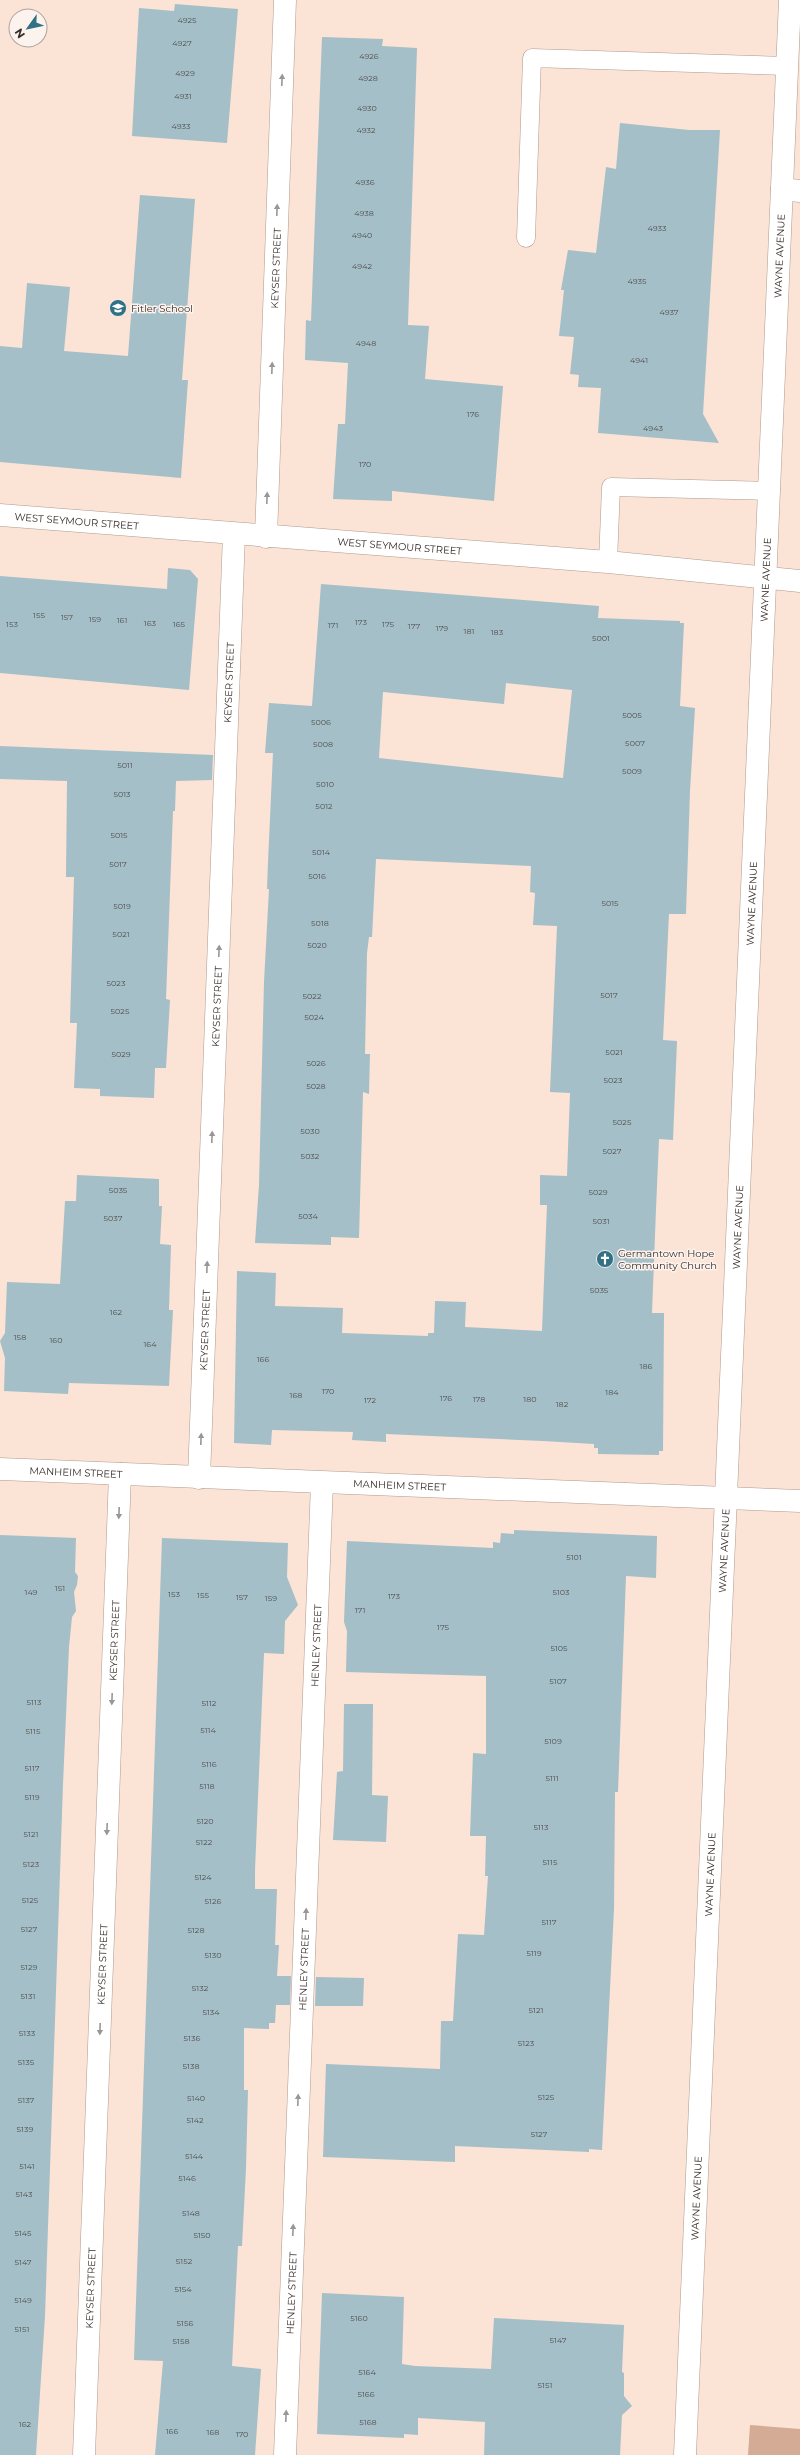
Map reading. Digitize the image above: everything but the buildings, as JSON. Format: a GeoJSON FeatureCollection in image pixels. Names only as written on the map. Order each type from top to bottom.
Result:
{"type":"FeatureCollection","features":[{"type":"Feature","properties":{"kind":"street","name":"KEYSER STREET"},"geometry":{"type":"LineString","coordinates":[[266,536],[285,0]]}},
{"type":"Feature","properties":{"kind":"street","name":"WAYNE AVENUE"},"geometry":{"type":"LineString","coordinates":[[685,2455],[724,1499],[770,491],[791,190],[788,66],[790,0]]}},
{"type":"Feature","properties":{"kind":"street","name":"WEST SEYMOUR STREET"},"geometry":{"type":"LineString","coordinates":[[0,515],[608,562],[800,580]]}},
{"type":"Feature","properties":{"kind":"street","name":"KEYSER STREET"},"geometry":{"type":"LineString","coordinates":[[200,1478],[234,534]]}},
{"type":"Feature","properties":{"kind":"street","name":"MANHEIM STREET"},"geometry":{"type":"LineString","coordinates":[[0,1469],[800,1502]]}},
{"type":"Feature","properties":{"kind":"street","name":"KEYSER STREET"},"geometry":{"type":"LineString","coordinates":[[84,2455],[120,1474]]}},
{"type":"Feature","properties":{"kind":"street","name":"HENLEY STREET"},"geometry":{"type":"LineString","coordinates":[[284,2455],[322,1483]]}},
{"type":"Feature","properties":{"kind":"lane"},"geometry":{"type":"LineString","coordinates":[[526,238],[532,58],[788,66]]}},
{"type":"Feature","properties":{"kind":"lane"},"geometry":{"type":"LineString","coordinates":[[608,562],[611,487],[770,491]]}},
{"type":"Feature","properties":{"kind":"shaded area"},"geometry":{"type":"Polygon","coordinates":[[[750,2425],[800,2429],[800,2455],[748,2455],[750,2425]]]}},
{"type":"Feature","properties":{"kind":"place","name":"Fitler School"},"geometry":{"type":"Point","coordinates":[118,308]}},
{"type":"Feature","properties":{"kind":"place","name":"Germantown Hope Community Church"},"geometry":{"type":"Point","coordinates":[605,1259]}}]}
